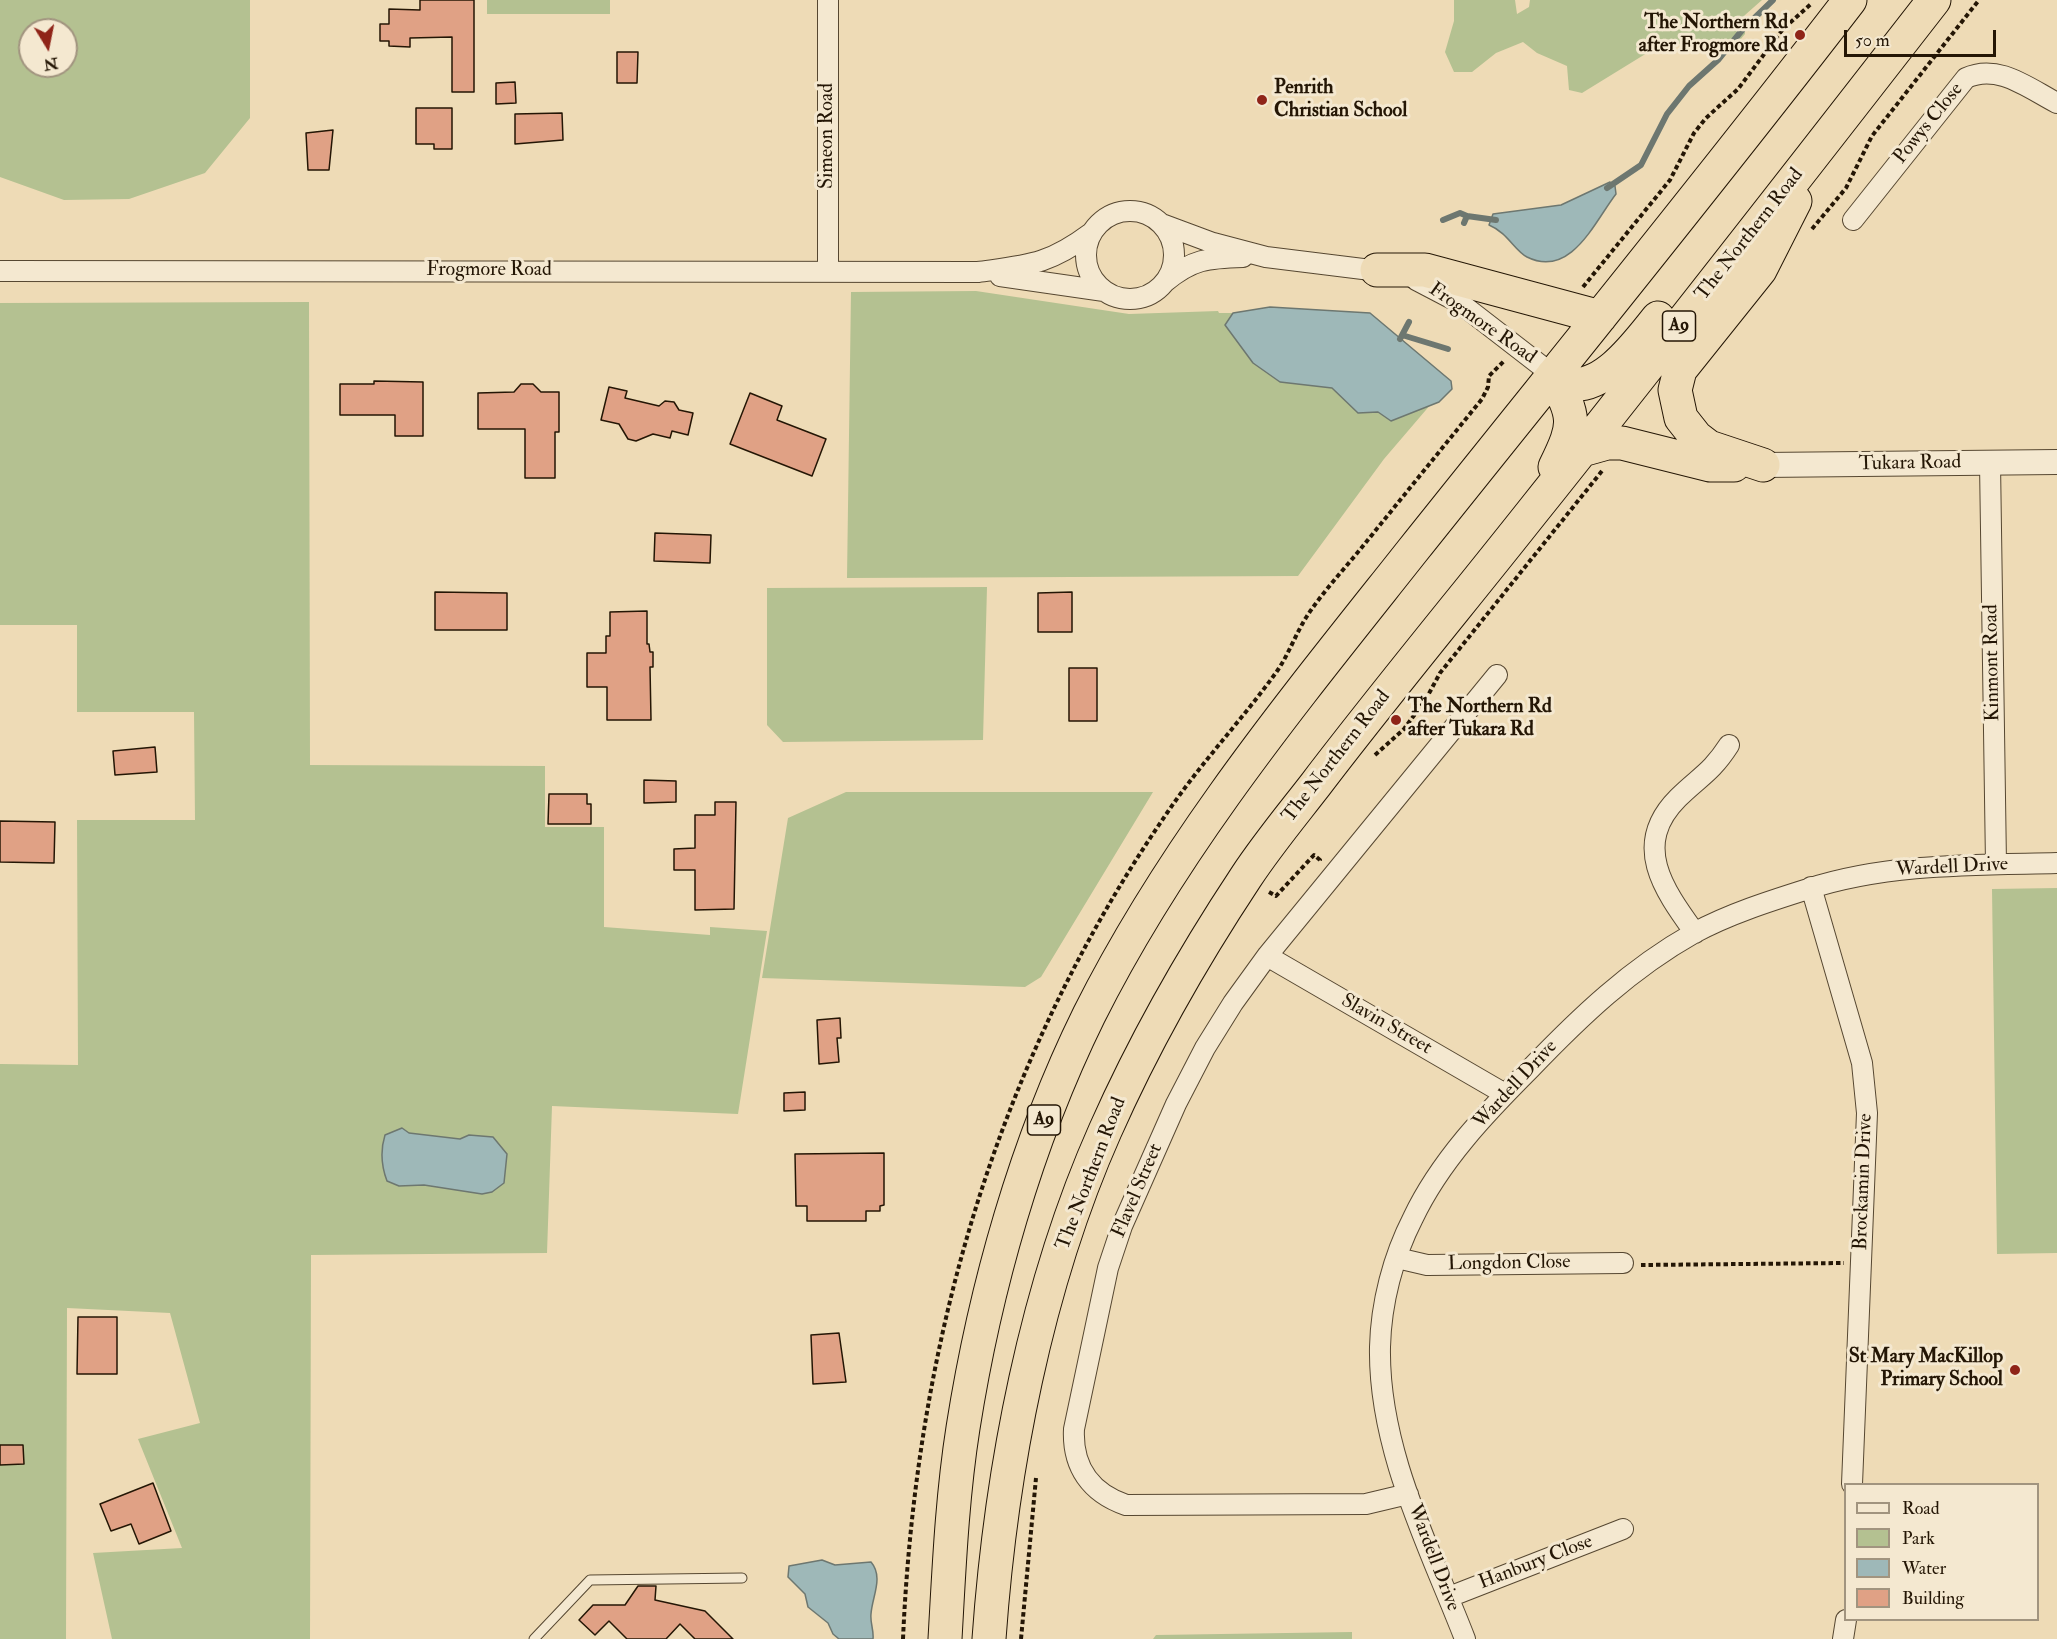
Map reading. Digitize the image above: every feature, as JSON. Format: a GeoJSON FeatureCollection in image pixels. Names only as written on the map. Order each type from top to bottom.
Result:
{"type":"FeatureCollection","features":[{"type":"Feature","properties":{"kind":"highway","name":"A9"},"geometry":{"type":"LineString","coordinates":[[945,1639],[951,1534],[963,1431],[989,1302],[1010,1224],[1041,1127],[1088,1018],[1141,920],[1177,861],[1256,749],[1850,0]]}},
{"type":"Feature","properties":{"kind":"highway","name":"The Northern Road"},"geometry":{"type":"LineString","coordinates":[[989,1639],[994,1572],[1005,1495],[1018,1414],[1036,1339],[1077,1201],[1114,1113],[1184,978],[1247,874],[1364,722],[1582,450],[1934,0]]}},
{"type":"Feature","properties":{"kind":"highway"},"geometry":{"type":"LineString","coordinates":[[1553,375],[1570,384],[1579,384],[1604,375],[1632,349],[1736,221],[1827,137]]}},
{"type":"Feature","properties":{"kind":"highway"},"geometry":{"type":"LineString","coordinates":[[1763,465],[1709,447],[1696,437],[1681,418],[1675,390],[1680,370],[1760,270],[1827,137]]}},
{"type":"Feature","properties":{"kind":"highway"},"geometry":{"type":"LineString","coordinates":[[1377,270],[1425,270],[1600,317]]}},
{"type":"Feature","properties":{"kind":"highway"},"geometry":{"type":"LineString","coordinates":[[1532,513],[1569,436],[1572,418],[1569,402],[1553,375]]}},
{"type":"Feature","properties":{"kind":"highway"},"geometry":{"type":"LineString","coordinates":[[1582,450],[1607,443],[1622,443],[1710,465],[1763,465]]}},
{"type":"Feature","properties":{"kind":"street","name":"Simeon Road"},"geometry":{"type":"LineString","coordinates":[[828,0],[828,272]]}},
{"type":"Feature","properties":{"kind":"street","name":"Powys Close"},"geometry":{"type":"LineString","coordinates":[[1853,220],[1966,78],[1977,73],[1992,72],[2057,103]]}},
{"type":"Feature","properties":{"kind":"street"},"geometry":{"type":"LineString","coordinates":[[1125,211],[1145,213],[1162,224],[1172,242],[1174,251],[1170,273],[1156,290],[1136,298],[1125,299],[1104,291],[1096,283],[1086,264],[1087,243],[1091,233],[1106,218],[1125,211]]}},
{"type":"Feature","properties":{"kind":"street","name":"Frogmore Road"},"geometry":{"type":"LineString","coordinates":[[1162,224],[1213,243],[1266,257],[1377,270],[1405,276],[1446,295],[1553,375]]}},
{"type":"Feature","properties":{"kind":"street","name":"Frogmore Road"},"geometry":{"type":"LineString","coordinates":[[0,271],[978,272],[1040,263],[1063,254],[1091,233]]}},
{"type":"Feature","properties":{"kind":"street","name":"Frogmore Road"},"geometry":{"type":"LineString","coordinates":[[1164,282],[1188,265],[1204,259],[1266,257]]}},
{"type":"Feature","properties":{"kind":"street","name":"Frogmore Road"},"geometry":{"type":"LineString","coordinates":[[978,272],[1104,291]]}},
{"type":"Feature","properties":{"kind":"street","name":"Tukara Road"},"geometry":{"type":"LineString","coordinates":[[1763,465],[2057,462]]}},
{"type":"Feature","properties":{"kind":"street","name":"Kinmont Road"},"geometry":{"type":"LineString","coordinates":[[1990,463],[1996,864]]}},
{"type":"Feature","properties":{"kind":"street","name":"Flavel Street"},"geometry":{"type":"LineString","coordinates":[[1408,1494],[1366,1504],[1139,1507],[1115,1502],[1096,1489],[1082,1472],[1076,1456],[1074,1429],[1108,1268],[1122,1226],[1176,1104],[1206,1048],[1233,1003],[1267,956],[1497,675]]}},
{"type":"Feature","properties":{"kind":"street"},"geometry":{"type":"LineString","coordinates":[[1695,933],[1660,879],[1655,862],[1656,839],[1661,823],[1670,808],[1711,770],[1729,746]]}},
{"type":"Feature","properties":{"kind":"street","name":"Wardell Drive"},"geometry":{"type":"LineString","coordinates":[[1465,1639],[1408,1494],[1390,1434],[1381,1377],[1382,1327],[1388,1289],[1397,1258],[1413,1218],[1434,1181],[1505,1094],[1604,995],[1695,933],[1753,908],[1811,887],[1881,872],[1934,866],[2057,863]]}},
{"type":"Feature","properties":{"kind":"street","name":"Brockamin Drive"},"geometry":{"type":"LineString","coordinates":[[1811,887],[1856,1040],[1868,1113],[1852,1483]]}},
{"type":"Feature","properties":{"kind":"street","name":"Slavin Street"},"geometry":{"type":"LineString","coordinates":[[1267,956],[1505,1094]]}},
{"type":"Feature","properties":{"kind":"street","name":"Longdon Close"},"geometry":{"type":"LineString","coordinates":[[1397,1258],[1427,1265],[1623,1263]]}},
{"type":"Feature","properties":{"kind":"street","name":"Hanbury Close"},"geometry":{"type":"LineString","coordinates":[[1449,1597],[1623,1529]]}},
{"type":"Feature","properties":{"kind":"street"},"geometry":{"type":"LineString","coordinates":[[1843,1639],[1846,1621]]}},
{"type":"Feature","properties":{"kind":"lane"},"geometry":{"type":"LineString","coordinates":[[534,1639],[590,1580],[742,1578]]}},
{"type":"Feature","properties":{"kind":"path"},"geometry":{"type":"LineString","coordinates":[[1581,290],[1670,180],[1694,133],[1738,89],[1783,29],[1814,0]]}},
{"type":"Feature","properties":{"kind":"path"},"geometry":{"type":"LineString","coordinates":[[1809,233],[1846,188],[1872,136],[1979,0]]}},
{"type":"Feature","properties":{"kind":"path"},"geometry":{"type":"LineString","coordinates":[[1269,892],[1276,896],[1314,855],[1320,860],[1315,868]]}},
{"type":"Feature","properties":{"kind":"path"},"geometry":{"type":"LineString","coordinates":[[1294,876],[1303,884],[1306,909]]}},
{"type":"Feature","properties":{"kind":"path"},"geometry":{"type":"LineString","coordinates":[[1623,1263],[1657,1266],[1861,1262]]}},
{"type":"Feature","properties":{"kind":"green space"},"geometry":{"type":"Polygon","coordinates":[[[0,0],[250,0],[250,118],[205,173],[129,199],[64,200],[0,177],[0,0]]]}},
{"type":"Feature","properties":{"kind":"green space"},"geometry":{"type":"Polygon","coordinates":[[[487,0],[610,0],[610,14],[487,14],[487,0]]]}},
{"type":"Feature","properties":{"kind":"green space"},"geometry":{"type":"Polygon","coordinates":[[[1454,0],[1515,0],[1517,14],[1529,7],[1530,0],[1762,0],[1745,15],[1745,34],[1729,53],[1693,43],[1660,45],[1582,93],[1569,90],[1567,66],[1537,53],[1523,42],[1496,53],[1472,72],[1454,72],[1445,52],[1454,21],[1454,0]]]}},
{"type":"Feature","properties":{"kind":"green space"},"geometry":{"type":"Polygon","coordinates":[[[976,291],[1129,314],[1218,311],[1219,313],[1364,313],[1449,383],[1384,459],[1298,576],[847,578],[851,292],[976,291]]]}},
{"type":"Feature","properties":{"kind":"green space"},"geometry":{"type":"Polygon","coordinates":[[[309,302],[310,765],[545,766],[545,827],[604,827],[604,927],[710,935],[710,927],[767,931],[738,1114],[552,1106],[547,1253],[311,1255],[310,1639],[112,1639],[93,1553],[182,1548],[138,1439],[200,1423],[170,1313],[67,1308],[66,1639],[0,1639],[0,1064],[78,1065],[77,820],[195,820],[194,712],[77,712],[77,625],[0,625],[0,303],[309,302]]]}},
{"type":"Feature","properties":{"kind":"green space"},"geometry":{"type":"Polygon","coordinates":[[[987,587],[983,740],[783,742],[767,725],[767,588],[987,587]]]}},
{"type":"Feature","properties":{"kind":"green space"},"geometry":{"type":"Polygon","coordinates":[[[846,792],[1153,792],[1041,977],[1025,987],[762,978],[788,818],[846,792]]]}},
{"type":"Feature","properties":{"kind":"green space"},"geometry":{"type":"Polygon","coordinates":[[[2057,888],[2057,1253],[1997,1254],[1992,889],[2057,888]]]}},
{"type":"Feature","properties":{"kind":"green space"},"geometry":{"type":"Polygon","coordinates":[[[1352,1632],[1352,1639],[1153,1639],[1156,1635],[1352,1632]]]}},
{"type":"Feature","properties":{"kind":"water"},"geometry":{"type":"Polygon","coordinates":[[[1610,182],[1615,186],[1616,194],[1580,244],[1569,254],[1557,260],[1543,262],[1527,257],[1501,232],[1489,225],[1493,214],[1561,205],[1610,182]]]}},
{"type":"Feature","properties":{"kind":"water"},"geometry":{"type":"Polygon","coordinates":[[[1270,307],[1370,313],[1451,381],[1452,389],[1439,402],[1391,421],[1378,412],[1358,413],[1332,388],[1280,382],[1253,363],[1225,325],[1233,313],[1270,307]]]}},
{"type":"Feature","properties":{"kind":"water"},"geometry":{"type":"Polygon","coordinates":[[[402,1128],[409,1133],[460,1139],[469,1135],[493,1137],[507,1154],[504,1183],[492,1192],[482,1194],[424,1185],[399,1186],[387,1181],[382,1158],[385,1135],[402,1128]]]}},
{"type":"Feature","properties":{"kind":"water"},"geometry":{"type":"Polygon","coordinates":[[[822,1560],[835,1565],[871,1562],[875,1568],[877,1581],[871,1617],[873,1639],[839,1639],[833,1634],[828,1623],[808,1607],[805,1594],[788,1577],[789,1566],[822,1560]]]}},
{"type":"Feature","properties":{"kind":"building"},"geometry":{"type":"Polygon","coordinates":[[[420,0],[474,0],[474,92],[452,92],[452,37],[410,38],[410,47],[389,46],[389,41],[380,41],[380,24],[389,24],[389,9],[420,10],[420,0]]]}},
{"type":"Feature","properties":{"kind":"building"},"geometry":{"type":"Polygon","coordinates":[[[617,52],[638,52],[637,83],[617,83],[617,52]]]}},
{"type":"Feature","properties":{"kind":"building"},"geometry":{"type":"Polygon","coordinates":[[[515,82],[516,103],[496,104],[496,83],[515,82]]]}},
{"type":"Feature","properties":{"kind":"building"},"geometry":{"type":"Polygon","coordinates":[[[416,108],[452,108],[452,149],[434,149],[434,144],[416,144],[416,108]]]}},
{"type":"Feature","properties":{"kind":"building"},"geometry":{"type":"Polygon","coordinates":[[[562,113],[563,140],[515,144],[515,114],[562,113]]]}},
{"type":"Feature","properties":{"kind":"building"},"geometry":{"type":"Polygon","coordinates":[[[333,130],[329,170],[308,170],[306,133],[333,130]]]}},
{"type":"Feature","properties":{"kind":"building"},"geometry":{"type":"Polygon","coordinates":[[[374,381],[423,382],[423,436],[395,436],[395,415],[340,415],[340,384],[374,384],[374,381]]]}},
{"type":"Feature","properties":{"kind":"building"},"geometry":{"type":"Polygon","coordinates":[[[521,384],[533,384],[541,392],[559,392],[559,432],[555,432],[555,478],[525,478],[525,429],[478,429],[478,393],[514,392],[521,384]]]}},
{"type":"Feature","properties":{"kind":"building"},"geometry":{"type":"Polygon","coordinates":[[[609,387],[627,391],[625,398],[659,406],[665,401],[674,402],[679,410],[693,413],[688,435],[672,431],[670,438],[653,434],[636,441],[628,439],[619,424],[601,420],[609,387]]]}},
{"type":"Feature","properties":{"kind":"building"},"geometry":{"type":"Polygon","coordinates":[[[750,393],[782,406],[777,420],[826,439],[812,476],[730,444],[750,393]]]}},
{"type":"Feature","properties":{"kind":"building"},"geometry":{"type":"Polygon","coordinates":[[[655,533],[711,535],[710,563],[654,561],[655,533]]]}},
{"type":"Feature","properties":{"kind":"building"},"geometry":{"type":"Polygon","coordinates":[[[435,592],[507,593],[507,630],[435,630],[435,592]]]}},
{"type":"Feature","properties":{"kind":"building"},"geometry":{"type":"Polygon","coordinates":[[[1072,592],[1072,632],[1038,632],[1038,593],[1072,592]]]}},
{"type":"Feature","properties":{"kind":"building"},"geometry":{"type":"Polygon","coordinates":[[[647,611],[647,644],[649,644],[650,652],[653,652],[653,667],[650,667],[651,720],[607,720],[607,687],[587,687],[587,653],[606,653],[606,636],[610,636],[610,612],[647,611]]]}},
{"type":"Feature","properties":{"kind":"building"},"geometry":{"type":"Polygon","coordinates":[[[1069,668],[1097,668],[1097,721],[1069,721],[1069,668]]]}},
{"type":"Feature","properties":{"kind":"building"},"geometry":{"type":"Polygon","coordinates":[[[155,747],[157,772],[115,775],[113,751],[155,747]]]}},
{"type":"Feature","properties":{"kind":"building"},"geometry":{"type":"Polygon","coordinates":[[[644,780],[676,781],[676,802],[644,803],[644,780]]]}},
{"type":"Feature","properties":{"kind":"building"},"geometry":{"type":"Polygon","coordinates":[[[549,794],[587,794],[587,804],[591,804],[591,824],[548,824],[549,794]]]}},
{"type":"Feature","properties":{"kind":"building"},"geometry":{"type":"Polygon","coordinates":[[[715,802],[736,802],[734,909],[695,910],[695,870],[674,870],[674,849],[695,848],[695,815],[715,815],[715,802]]]}},
{"type":"Feature","properties":{"kind":"building"},"geometry":{"type":"Polygon","coordinates":[[[0,821],[55,822],[54,863],[0,862],[0,821]]]}},
{"type":"Feature","properties":{"kind":"building"},"geometry":{"type":"Polygon","coordinates":[[[840,1018],[841,1038],[837,1038],[839,1062],[819,1064],[817,1020],[840,1018]]]}},
{"type":"Feature","properties":{"kind":"building"},"geometry":{"type":"Polygon","coordinates":[[[805,1092],[805,1110],[784,1111],[784,1093],[805,1092]]]}},
{"type":"Feature","properties":{"kind":"building"},"geometry":{"type":"Polygon","coordinates":[[[884,1153],[884,1205],[880,1206],[880,1211],[866,1211],[866,1221],[807,1221],[807,1206],[796,1206],[795,1154],[884,1153]]]}},
{"type":"Feature","properties":{"kind":"building"},"geometry":{"type":"Polygon","coordinates":[[[78,1317],[117,1317],[117,1374],[77,1374],[78,1317]]]}},
{"type":"Feature","properties":{"kind":"building"},"geometry":{"type":"Polygon","coordinates":[[[839,1333],[846,1382],[813,1384],[811,1335],[839,1333]]]}},
{"type":"Feature","properties":{"kind":"building"},"geometry":{"type":"Polygon","coordinates":[[[0,1445],[23,1445],[24,1464],[0,1465],[0,1445]]]}},
{"type":"Feature","properties":{"kind":"building"},"geometry":{"type":"Polygon","coordinates":[[[153,1483],[171,1531],[139,1544],[131,1524],[111,1531],[100,1504],[153,1483]]]}},
{"type":"Feature","properties":{"kind":"building"},"geometry":{"type":"Polygon","coordinates":[[[638,1586],[656,1586],[655,1600],[705,1611],[733,1639],[695,1639],[680,1624],[666,1639],[627,1639],[609,1621],[595,1635],[579,1620],[593,1605],[625,1605],[638,1586]]]}},
{"type":"Feature","properties":{"kind":"waterway"},"geometry":{"type":"LineString","coordinates":[[1607,188],[1641,165],[1667,114],[1689,86],[1718,60],[1743,29],[1773,0]]}},
{"type":"Feature","properties":{"kind":"waterway"},"geometry":{"type":"LineString","coordinates":[[1443,220],[1460,213],[1467,216]]}},
{"type":"Feature","properties":{"kind":"waterway"},"geometry":{"type":"LineString","coordinates":[[1464,223],[1467,216],[1496,220]]}},
{"type":"Feature","properties":{"kind":"waterway"},"geometry":{"type":"LineString","coordinates":[[1400,339],[1409,322]]}},
{"type":"Feature","properties":{"kind":"waterway"},"geometry":{"type":"LineString","coordinates":[[1402,335],[1448,349]]}},
{"type":"Feature","properties":{"kind":"place","name":"The Northern Rd after Frogmore Rd"},"geometry":{"type":"Point","coordinates":[1800,35]}},
{"type":"Feature","properties":{"kind":"place","name":"Penrith Christian School"},"geometry":{"type":"Point","coordinates":[1262,100]}},
{"type":"Feature","properties":{"kind":"place","name":"The Northern Rd after Tukara Rd"},"geometry":{"type":"Point","coordinates":[1396,720]}},
{"type":"Feature","properties":{"kind":"place","name":"St Mary MacKillop Primary School"},"geometry":{"type":"Point","coordinates":[2015,1370]}}]}
